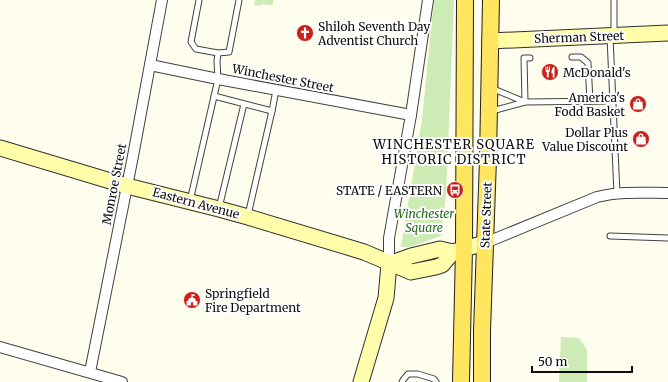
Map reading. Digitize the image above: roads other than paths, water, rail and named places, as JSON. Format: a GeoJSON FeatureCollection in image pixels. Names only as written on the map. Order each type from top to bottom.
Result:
{"type":"FeatureCollection","features":[{"type":"Feature","properties":{"kind":"main road","name":"State Street"},"geometry":{"type":"LineString","coordinates":[[461,382],[458,251],[465,0]]}},
{"type":"Feature","properties":{"kind":"main road","name":"State Street"},"geometry":{"type":"LineString","coordinates":[[482,382],[482,331],[491,0]]}},
{"type":"Feature","properties":{"kind":"street","name":"Monroe Street"},"geometry":{"type":"LineString","coordinates":[[90,372],[162,0]]}},
{"type":"Feature","properties":{"kind":"street"},"geometry":{"type":"LineString","coordinates":[[361,382],[386,298],[389,264],[389,238],[428,0]]}},
{"type":"Feature","properties":{"kind":"street","name":"Sherman Street"},"geometry":{"type":"LineString","coordinates":[[490,41],[668,33]]}},
{"type":"Feature","properties":{"kind":"street","name":"Winchester Street"},"geometry":{"type":"LineString","coordinates":[[150,65],[410,115]]}},
{"type":"Feature","properties":{"kind":"street","name":"Eastern Avenue"},"geometry":{"type":"LineString","coordinates":[[0,148],[127,186],[248,217],[364,252],[389,264],[411,272],[436,268],[442,265],[458,251]]}},
{"type":"Feature","properties":{"kind":"street"},"geometry":{"type":"LineString","coordinates":[[458,251],[485,243],[605,195],[668,193]]}},
{"type":"Feature","properties":{"kind":"street"},"geometry":{"type":"LineString","coordinates":[[0,347],[122,382]]}},
{"type":"Feature","properties":{"kind":"lane"},"geometry":{"type":"LineString","coordinates":[[198,0],[191,42],[196,49],[218,53],[229,52],[239,0]]}},
{"type":"Feature","properties":{"kind":"lane"},"geometry":{"type":"LineString","coordinates":[[614,0],[612,36],[613,101],[617,194]]}},
{"type":"Feature","properties":{"kind":"lane"},"geometry":{"type":"LineString","coordinates":[[190,201],[218,79],[218,53]]}},
{"type":"Feature","properties":{"kind":"lane"},"geometry":{"type":"LineString","coordinates":[[572,57],[581,57],[588,63],[590,102]]}},
{"type":"Feature","properties":{"kind":"lane"},"geometry":{"type":"LineString","coordinates":[[525,102],[524,58],[530,58]]}},
{"type":"Feature","properties":{"kind":"lane"},"geometry":{"type":"LineString","coordinates":[[489,87],[525,102]]}},
{"type":"Feature","properties":{"kind":"lane"},"geometry":{"type":"LineString","coordinates":[[248,217],[276,90]]}},
{"type":"Feature","properties":{"kind":"lane"},"geometry":{"type":"LineString","coordinates":[[214,96],[272,111]]}},
{"type":"Feature","properties":{"kind":"lane"},"geometry":{"type":"LineString","coordinates":[[489,112],[525,102],[613,101]]}},
{"type":"Feature","properties":{"kind":"lane"},"geometry":{"type":"LineString","coordinates":[[219,209],[244,104]]}},
{"type":"Feature","properties":{"kind":"lane"},"geometry":{"type":"LineString","coordinates":[[610,236],[668,238]]}},
{"type":"Feature","properties":{"kind":"lane"},"geometry":{"type":"LineString","coordinates":[[402,382],[408,374],[418,374],[434,379],[436,382]]}},
{"type":"Feature","properties":{"kind":"place","name":"Shiloh Seventh Day Adventist Church"},"geometry":{"type":"Point","coordinates":[305,33]}},
{"type":"Feature","properties":{"kind":"place","name":"McDonald's"},"geometry":{"type":"Point","coordinates":[550,72]}},
{"type":"Feature","properties":{"kind":"place","name":"America's Fodd Basket"},"geometry":{"type":"Point","coordinates":[638,104]}},
{"type":"Feature","properties":{"kind":"place","name":"Dollar Plus Value Discount"},"geometry":{"type":"Point","coordinates":[641,139]}},
{"type":"Feature","properties":{"kind":"place","name":"STATE / EASTERN"},"geometry":{"type":"Point","coordinates":[455,190]}},
{"type":"Feature","properties":{"kind":"place","name":"Springfield Fire Department"},"geometry":{"type":"Point","coordinates":[192,300]}},
{"type":"Feature","properties":{"kind":"district","name":"WINCHESTER SQUARE HISTORIC DISTRICT"},"geometry":{"type":"Point","coordinates":[454,152]}},
{"type":"Feature","properties":{"kind":"park label","name":"Winchester Square"},"geometry":{"type":"Point","coordinates":[424,220]}}]}
